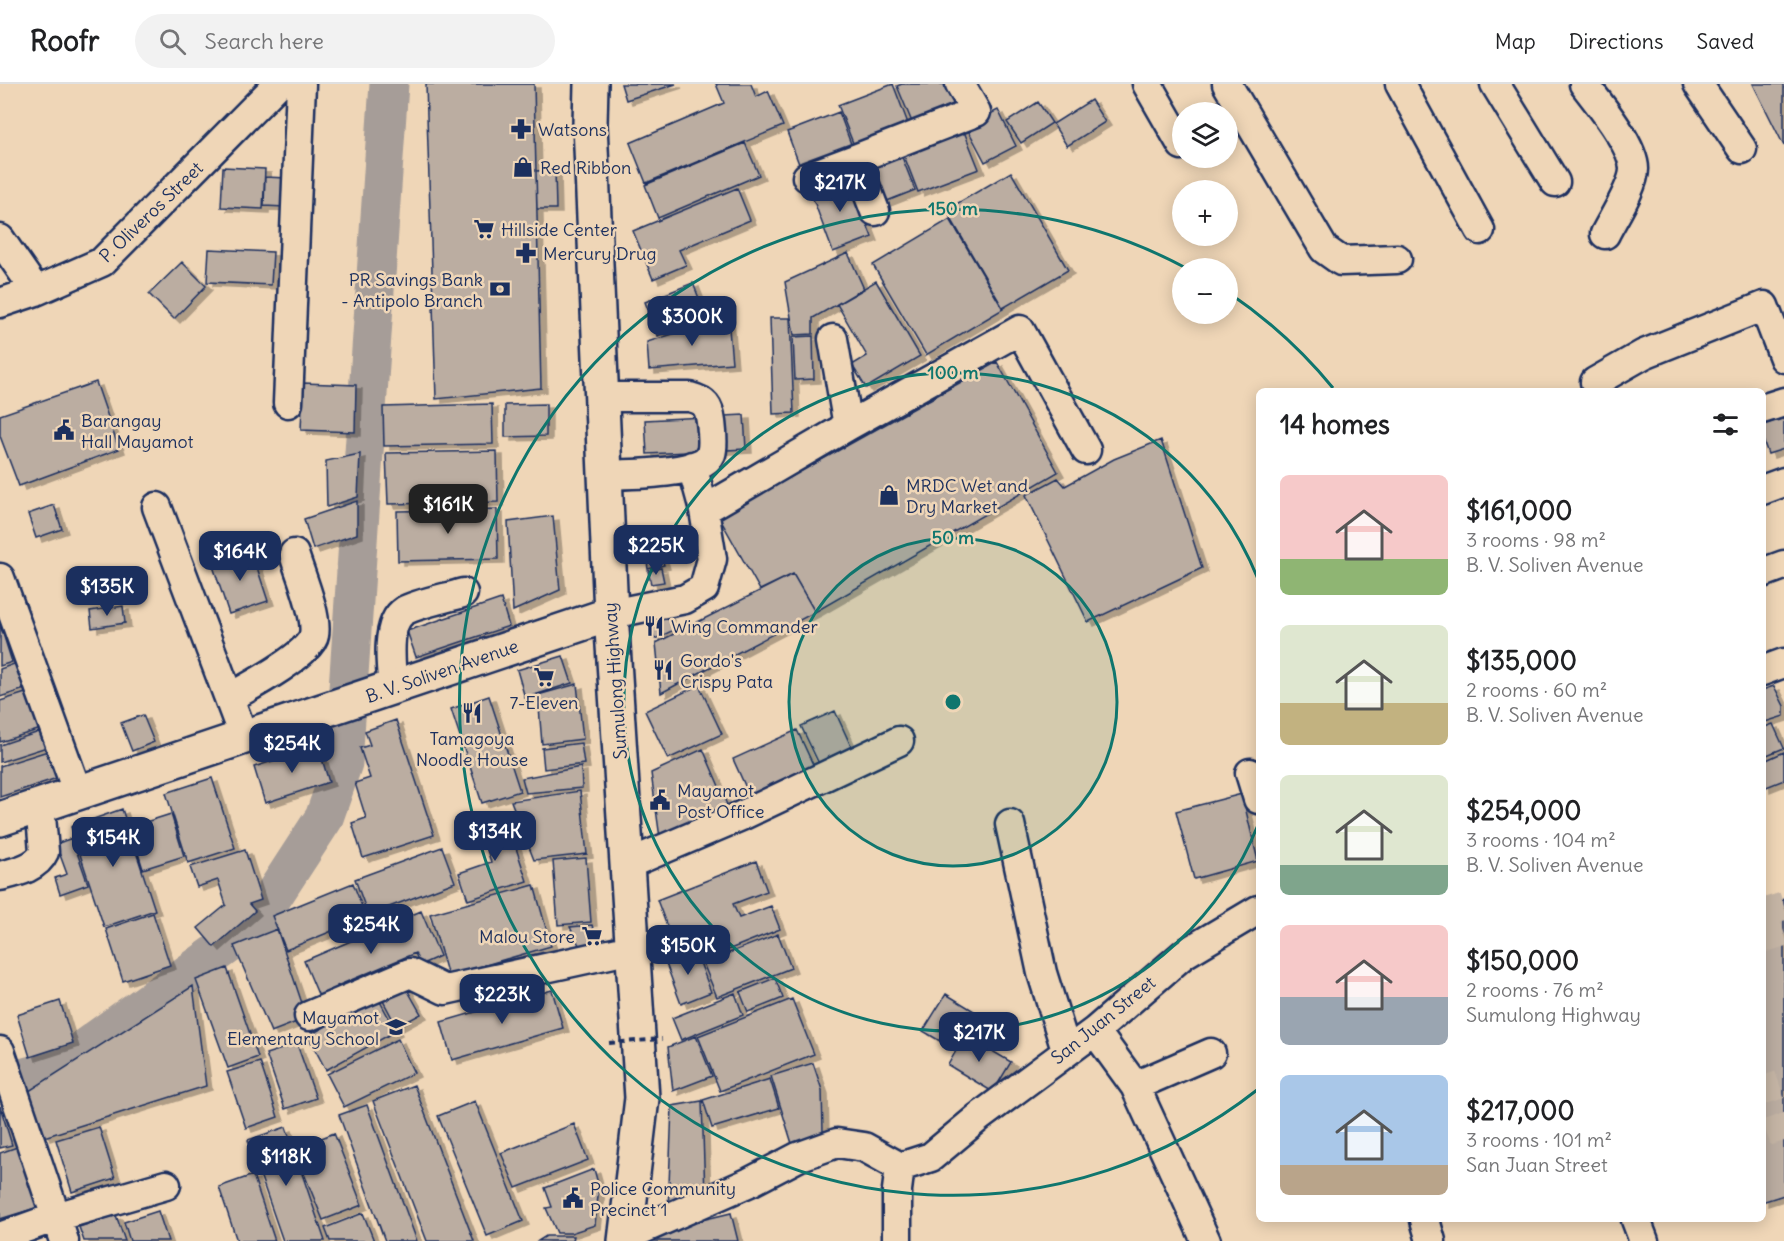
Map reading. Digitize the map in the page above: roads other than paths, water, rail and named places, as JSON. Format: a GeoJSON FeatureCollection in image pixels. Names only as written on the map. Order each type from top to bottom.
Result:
{"type":"FeatureCollection","features":[{"type":"Feature","properties":{"kind":"main road","name":"Sumulong Highway"},"geometry":{"type":"LineString","coordinates":[[591,84],[611,614],[642,1098],[626,1238]]}},
{"type":"Feature","properties":{"kind":"main road","name":"B. V. Soliven Avenue"},"geometry":{"type":"LineString","coordinates":[[0,819],[611,614]]}},
{"type":"Feature","properties":{"kind":"street","name":"P. Oliveros Street"},"geometry":{"type":"LineString","coordinates":[[0,303],[36,291],[102,262],[278,84]]}},
{"type":"Feature","properties":{"kind":"street"},"geometry":{"type":"LineString","coordinates":[[288,403],[301,84]]}},
{"type":"Feature","properties":{"kind":"street"},"geometry":{"type":"LineString","coordinates":[[807,177],[976,112],[960,84]]}},
{"type":"Feature","properties":{"kind":"street"},"geometry":{"type":"LineString","coordinates":[[1147,84],[1172,129]]}},
{"type":"Feature","properties":{"kind":"street"},"geometry":{"type":"LineString","coordinates":[[1227,84],[1324,249],[1341,261],[1373,262],[1397,259]]}},
{"type":"Feature","properties":{"kind":"street"},"geometry":{"type":"LineString","coordinates":[[1400,84],[1480,230]]}},
{"type":"Feature","properties":{"kind":"street"},"geometry":{"type":"LineString","coordinates":[[1495,84],[1555,182]]}},
{"type":"Feature","properties":{"kind":"street"},"geometry":{"type":"LineString","coordinates":[[1584,84],[1626,144],[1634,169],[1627,192],[1605,234]]}},
{"type":"Feature","properties":{"kind":"street"},"geometry":{"type":"LineString","coordinates":[[1698,84],[1742,149]]}},
{"type":"Feature","properties":{"kind":"street"},"geometry":{"type":"LineString","coordinates":[[855,159],[875,211]]}},
{"type":"Feature","properties":{"kind":"street"},"geometry":{"type":"LineString","coordinates":[[0,239],[36,291]]}},
{"type":"Feature","properties":{"kind":"street"},"geometry":{"type":"LineString","coordinates":[[1597,388],[1595,382],[1644,354],[1764,306],[1784,358]]}},
{"type":"Feature","properties":{"kind":"street"},"geometry":{"type":"LineString","coordinates":[[704,510],[1020,330],[1086,450]]}},
{"type":"Feature","properties":{"kind":"street"},"geometry":{"type":"LineString","coordinates":[[833,339],[848,426]]}},
{"type":"Feature","properties":{"kind":"street"},"geometry":{"type":"LineString","coordinates":[[602,397],[690,397],[702,400],[708,407],[711,421],[711,455],[705,461],[668,472],[605,475]]}},
{"type":"Feature","properties":{"kind":"street"},"geometry":{"type":"LineString","coordinates":[[1766,408],[1784,402]]}},
{"type":"Feature","properties":{"kind":"street"},"geometry":{"type":"LineString","coordinates":[[611,614],[685,599],[704,588],[712,559],[704,510],[692,466]]}},
{"type":"Feature","properties":{"kind":"street"},"geometry":{"type":"LineString","coordinates":[[1766,489],[1784,482]]}},
{"type":"Feature","properties":{"kind":"street"},"geometry":{"type":"LineString","coordinates":[[157,507],[244,738]]}},
{"type":"Feature","properties":{"kind":"street"},"geometry":{"type":"LineString","coordinates":[[229,698],[304,651],[315,637],[314,620],[294,554]]}},
{"type":"Feature","properties":{"kind":"street"},"geometry":{"type":"LineString","coordinates":[[1766,572],[1784,565]]}},
{"type":"Feature","properties":{"kind":"street"},"geometry":{"type":"LineString","coordinates":[[0,578],[78,791]]}},
{"type":"Feature","properties":{"kind":"street"},"geometry":{"type":"LineString","coordinates":[[382,692],[390,662],[393,626],[403,612],[464,593]]}},
{"type":"Feature","properties":{"kind":"street"},"geometry":{"type":"LineString","coordinates":[[1766,670],[1784,663]]}},
{"type":"Feature","properties":{"kind":"street"},"geometry":{"type":"LineString","coordinates":[[628,864],[741,816],[900,741]]}},
{"type":"Feature","properties":{"kind":"street"},"geometry":{"type":"LineString","coordinates":[[0,876],[26,868],[41,859],[44,852],[40,804]]}},
{"type":"Feature","properties":{"kind":"street"},"geometry":{"type":"LineString","coordinates":[[1010,824],[1042,973],[1066,1050]]}},
{"type":"Feature","properties":{"kind":"street","name":"San Juan Street"},"geometry":{"type":"LineString","coordinates":[[900,1167],[931,1157],[1066,1050],[1095,1030],[1184,954],[1256,911]]}},
{"type":"Feature","properties":{"kind":"street"},"geometry":{"type":"LineString","coordinates":[[309,1017],[410,973],[445,990],[632,948]]}},
{"type":"Feature","properties":{"kind":"street"},"geometry":{"type":"LineString","coordinates":[[1095,1030],[1135,1086],[1206,1241]]}},
{"type":"Feature","properties":{"kind":"street"},"geometry":{"type":"LineString","coordinates":[[1135,1086],[1211,1053]]}},
{"type":"Feature","properties":{"kind":"street"},"geometry":{"type":"LineString","coordinates":[[3,1059],[60,1229]]}},
{"type":"Feature","properties":{"kind":"street"},"geometry":{"type":"LineString","coordinates":[[626,1238],[750,1182],[798,1156],[837,1143],[864,1147],[900,1167],[897,1190],[897,1241]]}},
{"type":"Feature","properties":{"kind":"street"},"geometry":{"type":"LineString","coordinates":[[0,1237],[60,1229],[166,1185]]}},
{"type":"Feature","properties":{"kind":"street"},"geometry":{"type":"LineString","coordinates":[[1426,1222],[1431,1241]]}},
{"type":"Feature","properties":{"kind":"street"},"geometry":{"type":"LineString","coordinates":[[1637,1222],[1644,1241]]}},
{"type":"Feature","properties":{"kind":"waterway"},"geometry":{"type":"LineString","coordinates":[[0,1084],[57,1068],[253,927],[324,818],[343,763],[389,84]]}},
{"type":"Feature","properties":{"kind":"tunnel"},"geometry":{"type":"LineString","coordinates":[[1766,912],[1784,906]]}},
{"type":"Feature","properties":{"kind":"tunnel"},"geometry":{"type":"LineString","coordinates":[[1766,938],[1784,932]]}},
{"type":"Feature","properties":{"kind":"tunnel"},"geometry":{"type":"LineString","coordinates":[[1766,1088],[1784,1141]]}},
{"type":"Feature","properties":{"kind":"place","name":"Watsons"},"geometry":{"type":"Point","coordinates":[521,129]}},
{"type":"Feature","properties":{"kind":"place","name":"Red Ribbon"},"geometry":{"type":"Point","coordinates":[523,167]}},
{"type":"Feature","properties":{"kind":"place","name":"Hillside Center"},"geometry":{"type":"Point","coordinates":[484,229]}},
{"type":"Feature","properties":{"kind":"place","name":"Mercury Drug"},"geometry":{"type":"Point","coordinates":[526,253]}},
{"type":"Feature","properties":{"kind":"place","name":"PR Savings Bank - Antipolo Branch"},"geometry":{"type":"Point","coordinates":[500,289]}},
{"type":"Feature","properties":{"kind":"place","name":"Barangay Hall Mayamot"},"geometry":{"type":"Point","coordinates":[64,430]}},
{"type":"Feature","properties":{"kind":"place","name":"MRDC Wet and Dry Market"},"geometry":{"type":"Point","coordinates":[889,495]}},
{"type":"Feature","properties":{"kind":"place","name":"Wing Commander"},"geometry":{"type":"Point","coordinates":[654,626]}},
{"type":"Feature","properties":{"kind":"place","name":"Gordo's Crispy Pata"},"geometry":{"type":"Point","coordinates":[663,670]}},
{"type":"Feature","properties":{"kind":"place","name":"7-Eleven"},"geometry":{"type":"Point","coordinates":[544,677]}},
{"type":"Feature","properties":{"kind":"place","name":"Tamagoya Noodle House"},"geometry":{"type":"Point","coordinates":[472,713]}},
{"type":"Feature","properties":{"kind":"place","name":"Mayamot Post Office"},"geometry":{"type":"Point","coordinates":[660,800]}},
{"type":"Feature","properties":{"kind":"place","name":"Malou Store"},"geometry":{"type":"Point","coordinates":[592,936]}},
{"type":"Feature","properties":{"kind":"place","name":"Mayamot Elementary School"},"geometry":{"type":"Point","coordinates":[396,1027]}},
{"type":"Feature","properties":{"kind":"place","name":"Police Community Precinct 1"},"geometry":{"type":"Point","coordinates":[573,1198]}}]}
